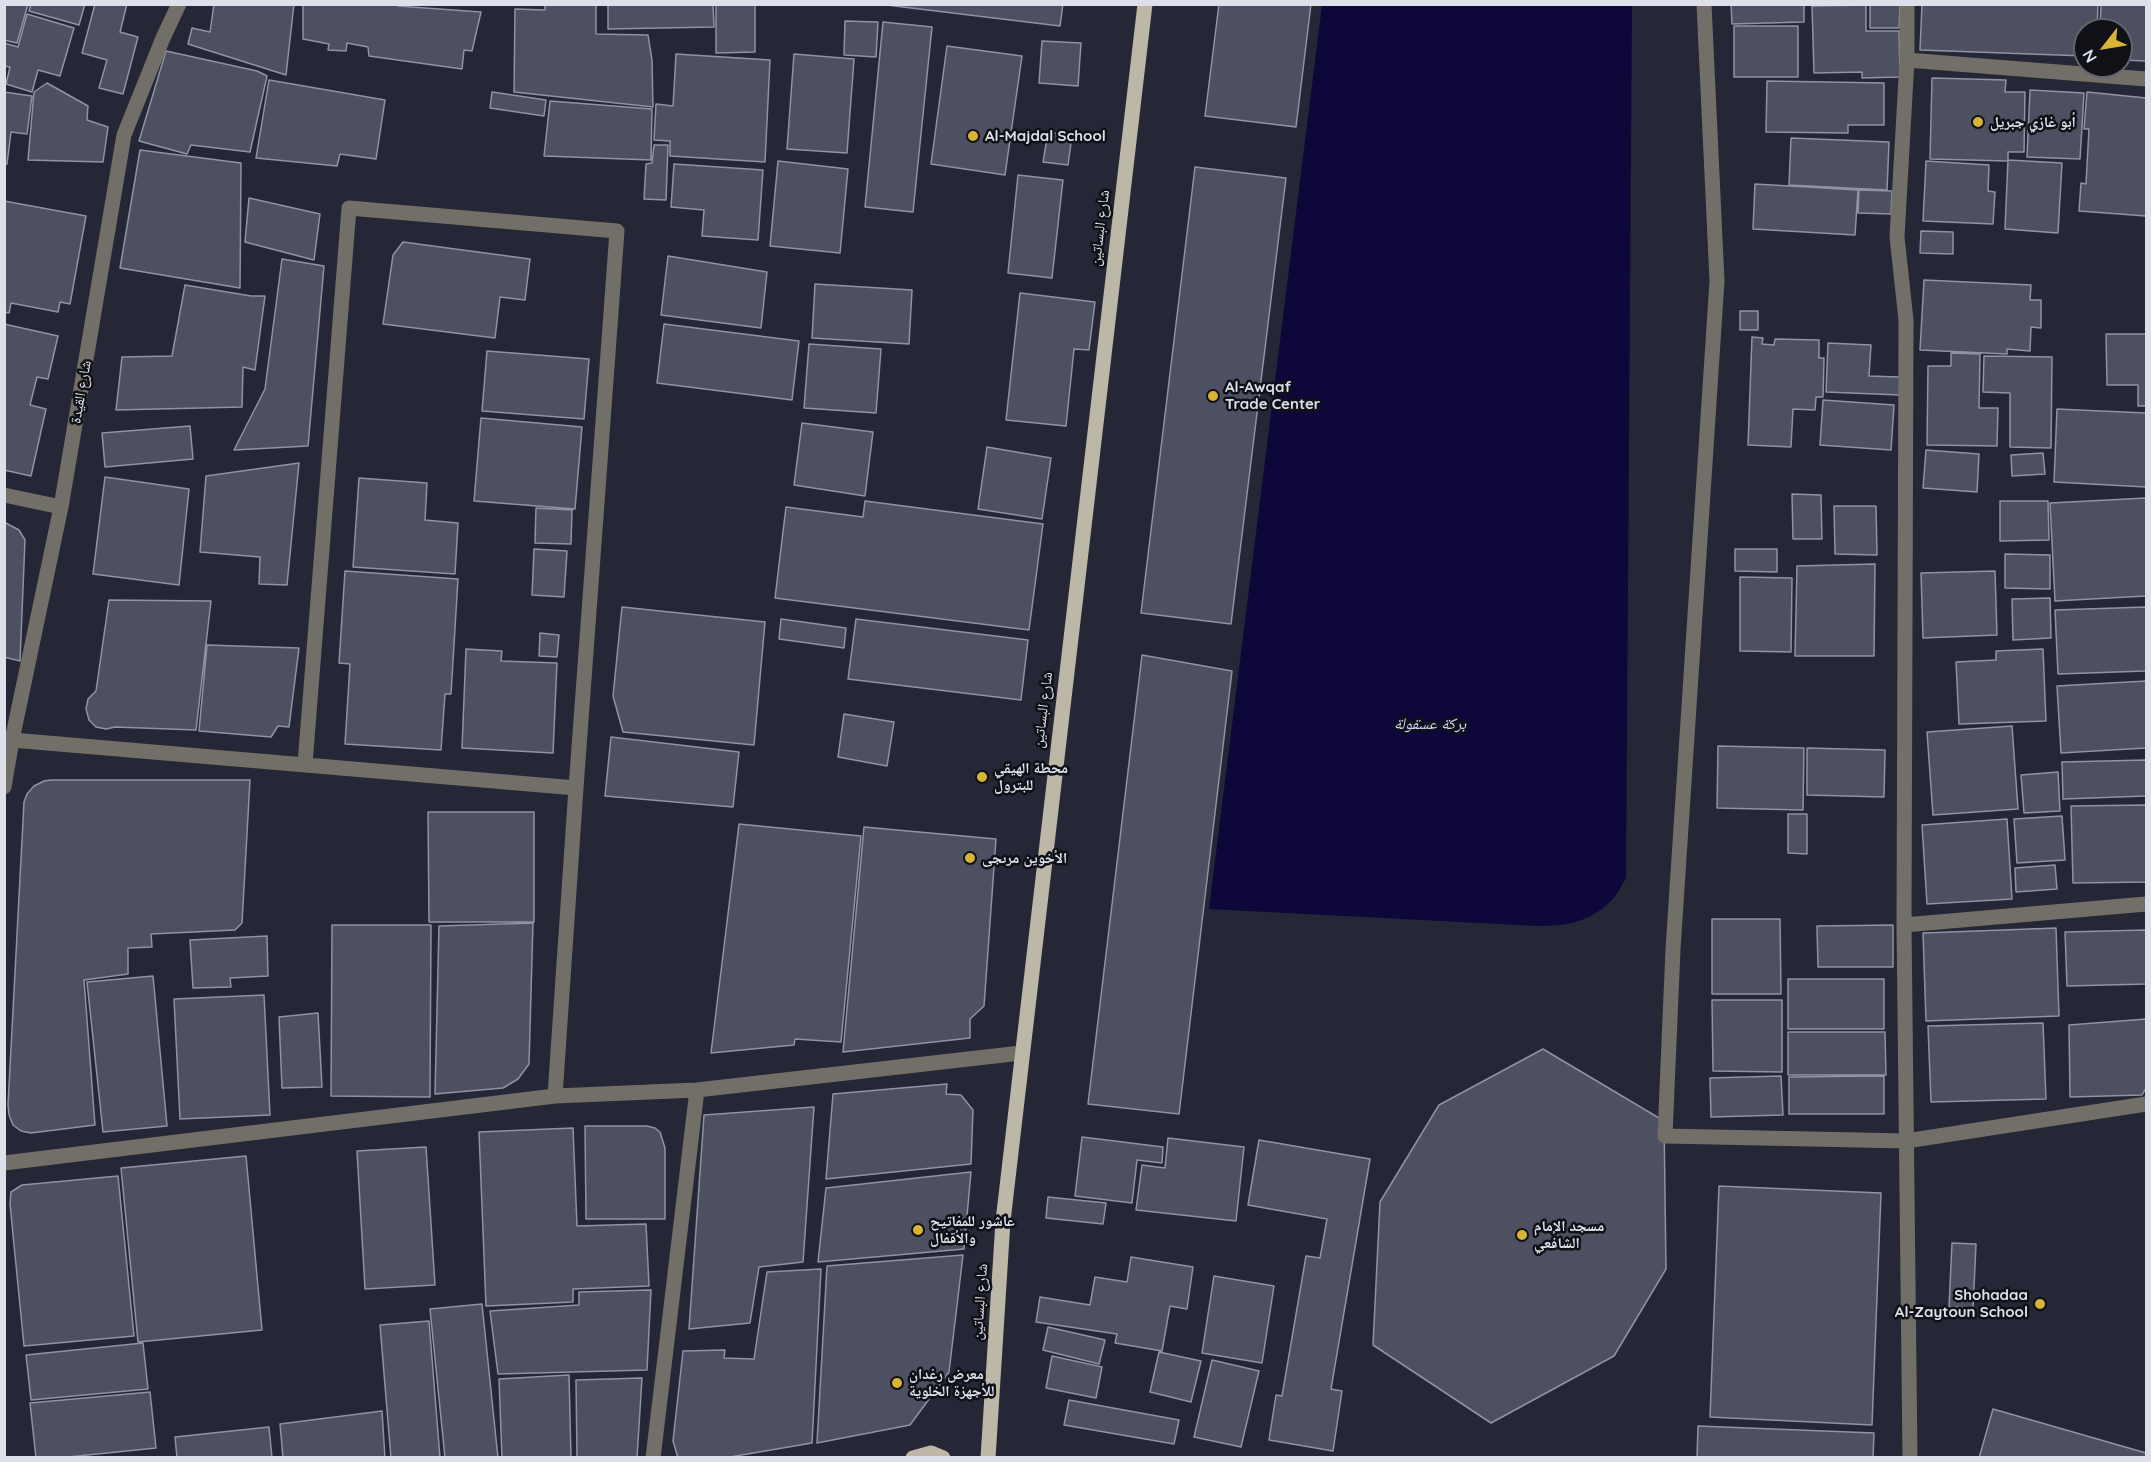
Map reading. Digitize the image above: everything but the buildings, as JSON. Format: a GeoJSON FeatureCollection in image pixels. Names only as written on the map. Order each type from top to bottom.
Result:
{"type":"FeatureCollection","features":[{"type":"Feature","properties":{"kind":"main road","name":"شارع البساتين"},"geometry":{"type":"LineString","coordinates":[[988,1458],[1003,1221],[1021,1053],[1144,4]]}},
{"type":"Feature","properties":{"kind":"main road"},"geometry":{"type":"LineString","coordinates":[[913,1458],[931,1453],[943,1458]]}},
{"type":"Feature","properties":{"kind":"street","name":"شارع القيدة"},"geometry":{"type":"LineString","coordinates":[[4,787],[61,507],[124,135],[179,4]]}},
{"type":"Feature","properties":{"kind":"street"},"geometry":{"type":"LineString","coordinates":[[1704,4],[1717,281],[1673,949],[1665,1136],[1906,1141],[2146,1104]]}},
{"type":"Feature","properties":{"kind":"street"},"geometry":{"type":"LineString","coordinates":[[1907,4],[1907,60],[1897,237],[1906,320],[1904,925],[1910,1458]]}},
{"type":"Feature","properties":{"kind":"street"},"geometry":{"type":"LineString","coordinates":[[1907,60],[2146,79]]}},
{"type":"Feature","properties":{"kind":"street"},"geometry":{"type":"LineString","coordinates":[[305,764],[349,208],[617,231],[555,1096]]}},
{"type":"Feature","properties":{"kind":"street"},"geometry":{"type":"LineString","coordinates":[[4,495],[61,507]]}},
{"type":"Feature","properties":{"kind":"street"},"geometry":{"type":"LineString","coordinates":[[12,740],[576,788]]}},
{"type":"Feature","properties":{"kind":"street"},"geometry":{"type":"LineString","coordinates":[[1904,925],[2146,904]]}},
{"type":"Feature","properties":{"kind":"street"},"geometry":{"type":"LineString","coordinates":[[4,1163],[555,1096],[698,1090],[1021,1053]]}},
{"type":"Feature","properties":{"kind":"street"},"geometry":{"type":"LineString","coordinates":[[653,1458],[698,1090]]}},
{"type":"Feature","properties":{"kind":"water","name":"بركة عسقولة"},"geometry":{"type":"Polygon","coordinates":[[[1322,5],[1632,5],[1626,878],[1610,902],[1593,915],[1576,922],[1537,926],[1209,909],[1322,5]]]}},
{"type":"Feature","properties":{"kind":"place","name":"أبو غازي جبريل"},"geometry":{"type":"Point","coordinates":[1978,122]}},
{"type":"Feature","properties":{"kind":"place","name":"Al-Majdal School"},"geometry":{"type":"Point","coordinates":[973,136]}},
{"type":"Feature","properties":{"kind":"place","name":"Al-Awqaf Trade Center"},"geometry":{"type":"Point","coordinates":[1213,396]}},
{"type":"Feature","properties":{"kind":"place","name":"محطة الهيقي للبترول"},"geometry":{"type":"Point","coordinates":[982,777]}},
{"type":"Feature","properties":{"kind":"place","name":"الأخوين مرىجى"},"geometry":{"type":"Point","coordinates":[970,858]}},
{"type":"Feature","properties":{"kind":"place","name":"عاشور للمفاتيح والأقفال"},"geometry":{"type":"Point","coordinates":[918,1230]}},
{"type":"Feature","properties":{"kind":"place","name":"مسجد الإمام الشافعي"},"geometry":{"type":"Point","coordinates":[1522,1235]}},
{"type":"Feature","properties":{"kind":"place","name":"Shohadaa Al-Zaytoun School"},"geometry":{"type":"Point","coordinates":[2040,1304]}},
{"type":"Feature","properties":{"kind":"place","name":"معرض رغدان للأجهزة الخلوية"},"geometry":{"type":"Point","coordinates":[897,1383]}}]}
